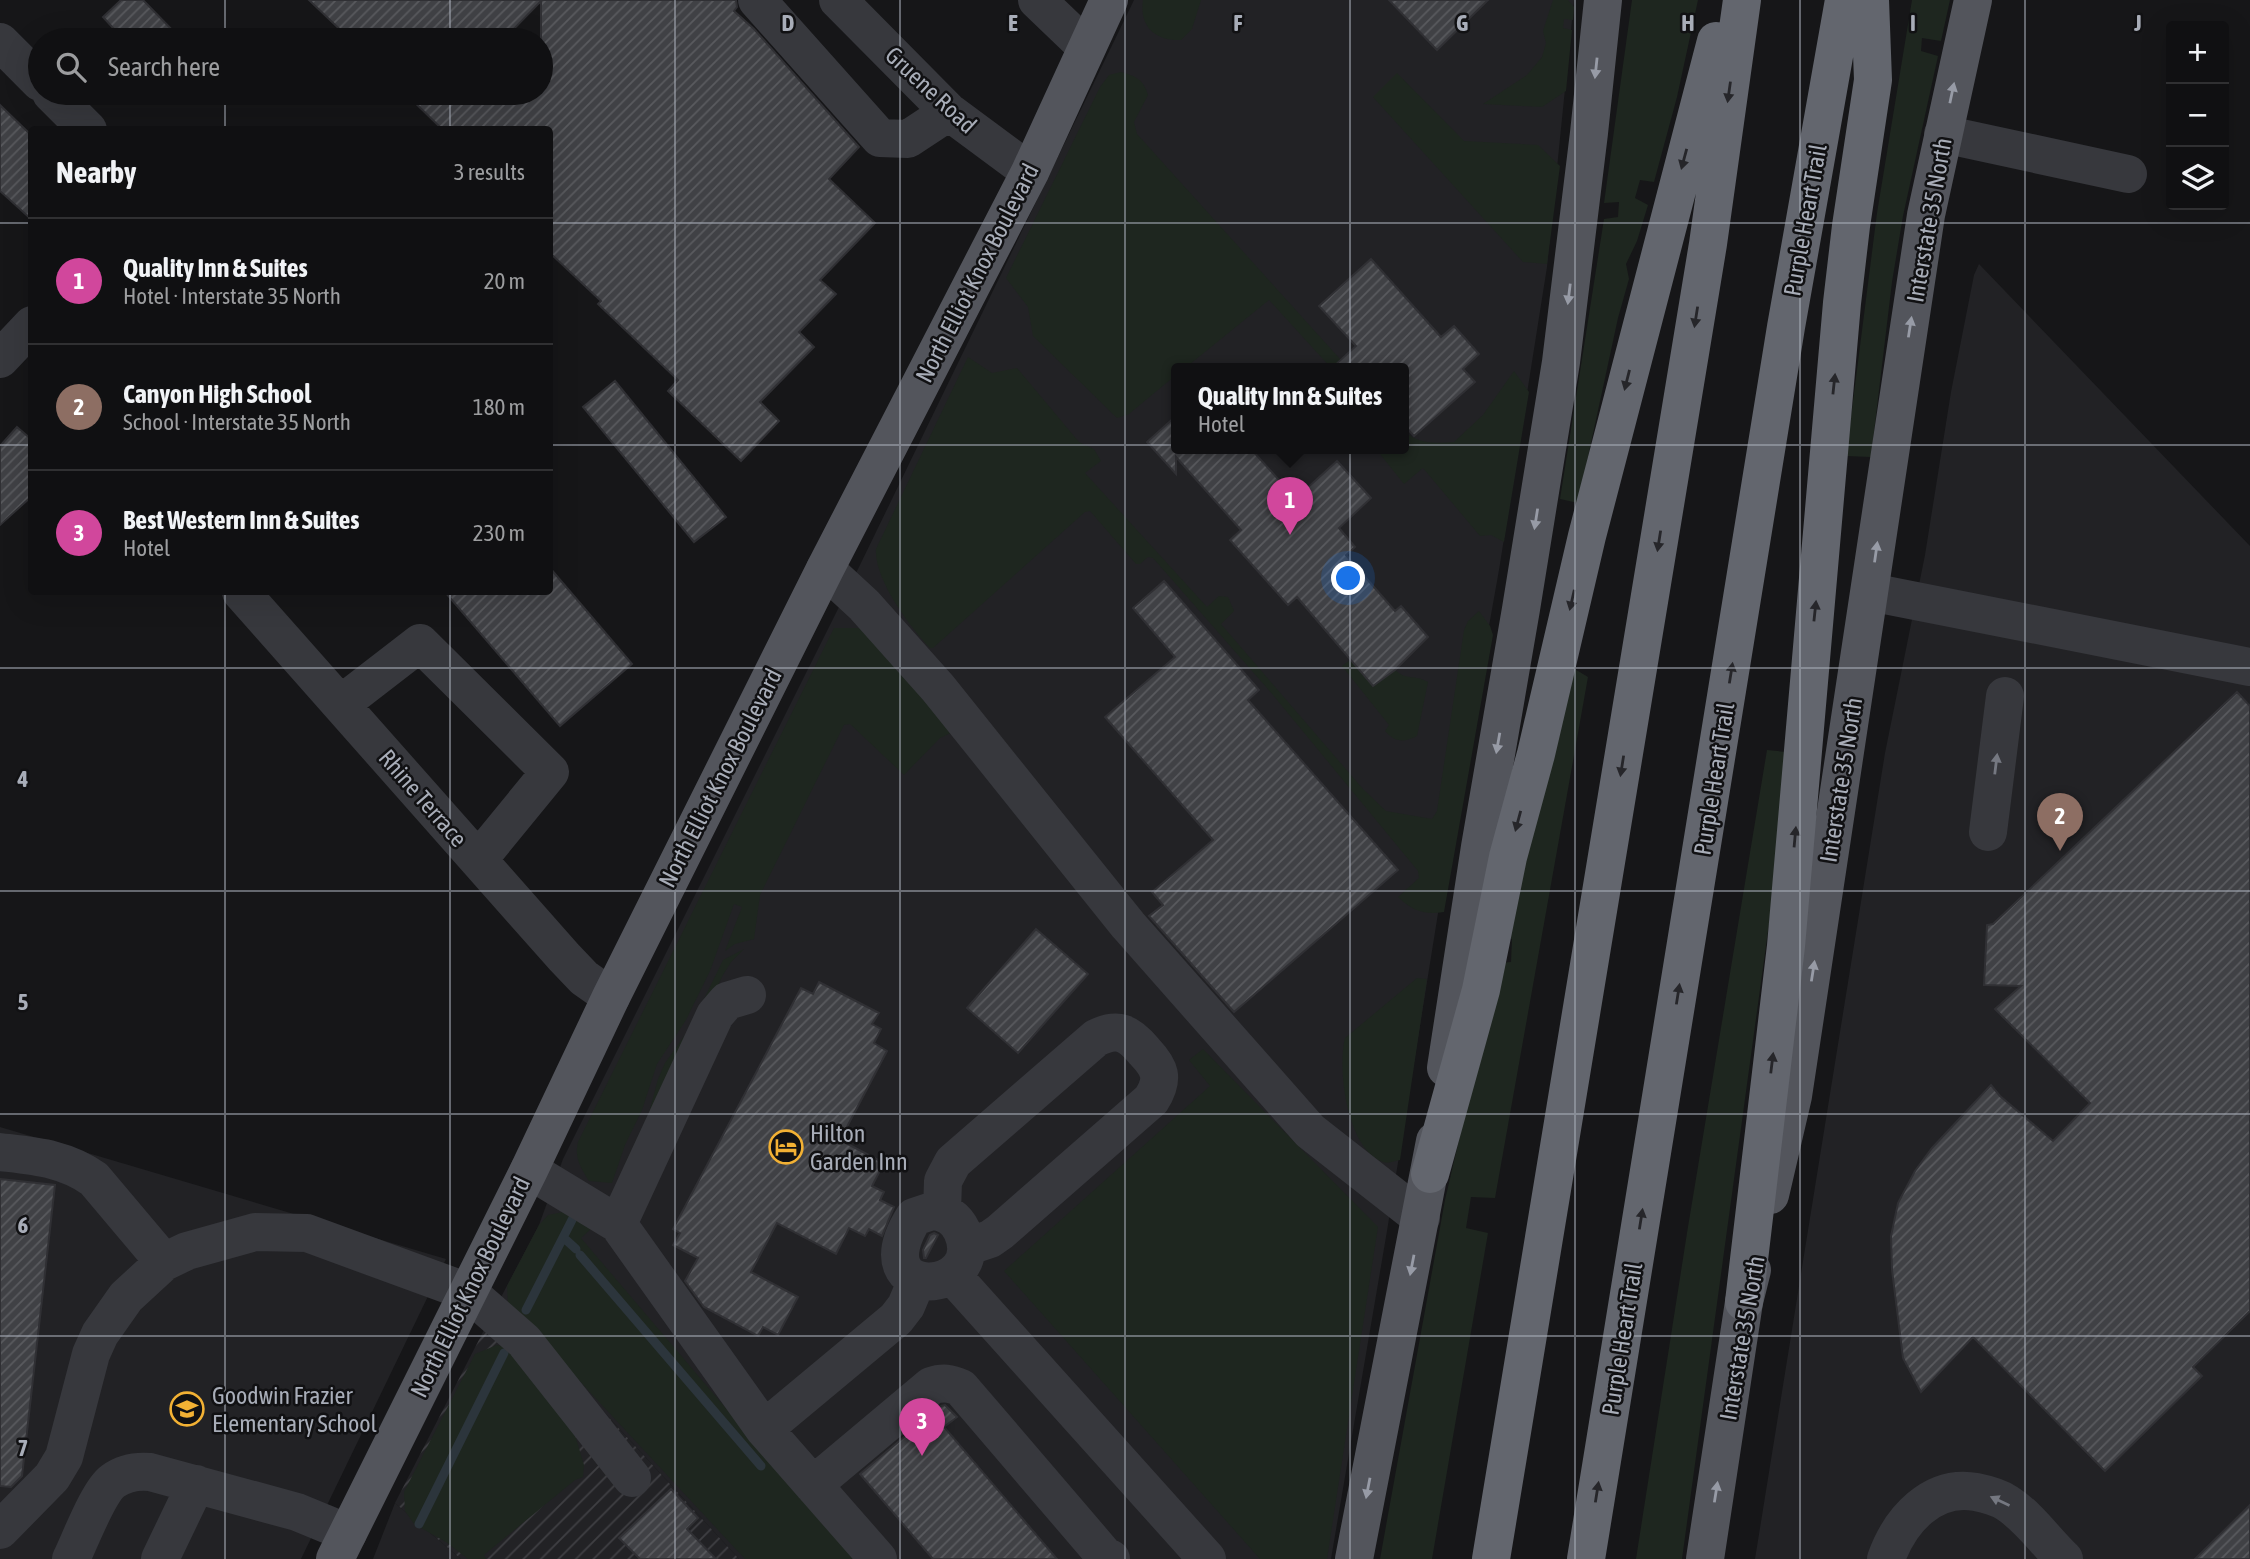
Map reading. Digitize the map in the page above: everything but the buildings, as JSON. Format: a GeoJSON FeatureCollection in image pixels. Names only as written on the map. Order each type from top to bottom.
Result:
{"type":"FeatureCollection","features":[{"type":"Feature","properties":{"kind":"highway"},"geometry":{"type":"LineString","coordinates":[[1430,1174],[1481,990],[1508,857],[1539,741],[1587,536],[1675,193],[1713,52],[1731,0]]}},
{"type":"Feature","properties":{"kind":"highway"},"geometry":{"type":"LineString","coordinates":[[1491,1559],[1708,244],[1742,0]]}},
{"type":"Feature","properties":{"kind":"highway","name":"Purple Heart Trail"},"geometry":{"type":"LineString","coordinates":[[1586,1559],[1786,327],[1844,0]]}},
{"type":"Feature","properties":{"kind":"highway"},"geometry":{"type":"LineString","coordinates":[[1745,1302],[1786,946],[1842,303],[1873,80],[1870,0]]}},
{"type":"Feature","properties":{"kind":"main road","name":"North Elliot Knox Boulevard"},"geometry":{"type":"LineString","coordinates":[[342,1546],[529,1170],[611,997],[825,569],[1030,172],[1109,0]]}},
{"type":"Feature","properties":{"kind":"main road"},"geometry":{"type":"LineString","coordinates":[[1354,1559],[1430,1174],[1480,846],[1561,362],[1603,0]]}},
{"type":"Feature","properties":{"kind":"main road","name":"Interstate 35 North"},"geometry":{"type":"LineString","coordinates":[[1705,1559],[1745,1302],[1793,1096],[1926,215],[1973,0]]}},
{"type":"Feature","properties":{"kind":"street"},"geometry":{"type":"LineString","coordinates":[[757,0],[880,138],[908,139],[949,112]]}},
{"type":"Feature","properties":{"kind":"street","name":"Gruene Road"},"geometry":{"type":"LineString","coordinates":[[838,0],[949,112],[1030,172]]}},
{"type":"Feature","properties":{"kind":"street"},"geometry":{"type":"LineString","coordinates":[[1037,0],[1086,47]]}},
{"type":"Feature","properties":{"kind":"street"},"geometry":{"type":"LineString","coordinates":[[0,41],[28,70]]}},
{"type":"Feature","properties":{"kind":"street"},"geometry":{"type":"LineString","coordinates":[[63,105],[84,126]]}},
{"type":"Feature","properties":{"kind":"street"},"geometry":{"type":"LineString","coordinates":[[1943,134],[2128,174]]}},
{"type":"Feature","properties":{"kind":"street"},"geometry":{"type":"LineString","coordinates":[[825,569],[864,605],[938,688],[1128,925],[1310,1131],[1421,1218]]}},
{"type":"Feature","properties":{"kind":"street"},"geometry":{"type":"LineString","coordinates":[[1870,592],[2250,667]]}},
{"type":"Feature","properties":{"kind":"street","name":"Rhine Terrace"},"geometry":{"type":"LineString","coordinates":[[244,595],[564,957],[584,978],[611,997]]}},
{"type":"Feature","properties":{"kind":"street"},"geometry":{"type":"LineString","coordinates":[[341,704],[420,643],[550,772],[478,860]]}},
{"type":"Feature","properties":{"kind":"street"},"geometry":{"type":"LineString","coordinates":[[1988,832],[2005,696]]}},
{"type":"Feature","properties":{"kind":"street"},"geometry":{"type":"LineString","coordinates":[[618,1224],[715,1015],[727,1001],[747,995]]}},
{"type":"Feature","properties":{"kind":"street"},"geometry":{"type":"LineString","coordinates":[[764,1429],[896,1319],[945,1268],[1000,1232],[1151,1100],[1160,1082],[1157,1064],[1133,1038],[1123,1033],[1105,1033],[1096,1038],[953,1162],[943,1181],[943,1212]]}},
{"type":"Feature","properties":{"kind":"street"},"geometry":{"type":"LineString","coordinates":[[0,1152],[49,1158],[82,1170],[94,1179],[164,1262]]}},
{"type":"Feature","properties":{"kind":"street"},"geometry":{"type":"LineString","coordinates":[[529,1170],[618,1224],[764,1429],[878,1559]]}},
{"type":"Feature","properties":{"kind":"street"},"geometry":{"type":"LineString","coordinates":[[932,1211],[943,1212],[960,1227],[945,1268],[907,1273],[901,1265],[899,1245],[914,1217],[932,1211]]}},
{"type":"Feature","properties":{"kind":"street"},"geometry":{"type":"LineString","coordinates":[[0,1530],[52,1477],[64,1457],[83,1380],[100,1334],[126,1297],[164,1262],[187,1251],[255,1232],[307,1233],[468,1292],[524,1341],[632,1478]]}},
{"type":"Feature","properties":{"kind":"street"},"geometry":{"type":"LineString","coordinates":[[945,1268],[1207,1559]]}},
{"type":"Feature","properties":{"kind":"street"},"geometry":{"type":"LineString","coordinates":[[813,1485],[931,1386],[951,1384],[961,1388],[1104,1555],[1111,1559]]}},
{"type":"Feature","properties":{"kind":"street"},"geometry":{"type":"LineString","coordinates":[[71,1559],[104,1492],[113,1481],[138,1471],[196,1484],[318,1519],[342,1546]]}},
{"type":"Feature","properties":{"kind":"street"},"geometry":{"type":"LineString","coordinates":[[160,1559],[196,1484]]}},
{"type":"Feature","properties":{"kind":"street"},"geometry":{"type":"LineString","coordinates":[[1886,1559],[1895,1540],[1914,1514],[1931,1499],[1949,1491],[1967,1490],[2005,1501],[2057,1552]]}},
{"type":"Feature","properties":{"kind":"shaded area"},"geometry":{"type":"Polygon","coordinates":[[[1134,0],[1574,0],[1547,267],[1499,570],[1440,901],[1331,1559],[739,1559],[500,1299],[539,1225],[563,1159],[860,565],[1134,0]]]}},
{"type":"Feature","properties":{"kind":"shaded area"},"geometry":{"type":"Polygon","coordinates":[[[1143,0],[1201,0],[1192,29],[1181,40],[1172,40],[1156,35],[1146,24],[1142,9],[1143,0]]]}},
{"type":"Feature","properties":{"kind":"shaded area"},"geometry":{"type":"Polygon","coordinates":[[[1553,0],[1568,0],[1574,7],[1573,20],[1564,19],[1563,28],[1572,30],[1566,91],[1542,107],[1483,104],[1527,75],[1542,57],[1546,43],[1543,31],[1553,0]]]}},
{"type":"Feature","properties":{"kind":"shaded area"},"geometry":{"type":"Polygon","coordinates":[[[1632,0],[1698,0],[1677,97],[1654,182],[1640,180],[1635,198],[1648,205],[1637,241],[1626,264],[1629,279],[1578,503],[1560,499],[1604,219],[1618,217],[1619,202],[1604,203],[1632,0]]]}},
{"type":"Feature","properties":{"kind":"shaded area"},"geometry":{"type":"Polygon","coordinates":[[[1912,0],[1950,0],[1941,41],[1922,38],[1921,51],[1938,56],[1903,216],[1892,282],[1871,457],[1846,456],[1877,213],[1912,0]]]}},
{"type":"Feature","properties":{"kind":"shaded area"},"geometry":{"type":"Polygon","coordinates":[[[1121,72],[1139,79],[1148,95],[1134,122],[1137,134],[1344,363],[1327,363],[1269,300],[1191,363],[1171,363],[1171,379],[1129,414],[1117,418],[1033,336],[1028,307],[1006,278],[1100,87],[1109,75],[1121,72]]]}},
{"type":"Feature","properties":{"kind":"shaded area"},"geometry":{"type":"Polygon","coordinates":[[[1397,73],[1464,141],[1538,145],[1560,166],[1547,264],[1523,262],[1373,97],[1397,73]]]}},
{"type":"Feature","properties":{"kind":"shaded area"},"geometry":{"type":"Polygon","coordinates":[[[1979,264],[2250,546],[2250,1559],[1755,1559],[1885,753],[1925,555],[1951,392],[1974,275],[1979,264]]]}},
{"type":"Feature","properties":{"kind":"shaded area"},"geometry":{"type":"Polygon","coordinates":[[[968,357],[992,373],[1017,368],[1079,442],[1094,449],[1101,461],[1085,473],[1207,607],[1219,596],[1228,597],[1234,611],[1221,624],[1363,789],[1386,811],[1432,819],[1437,811],[1464,630],[1468,621],[1479,611],[1493,635],[1444,912],[1419,911],[1398,897],[1419,878],[1418,871],[1273,695],[1153,558],[1148,557],[1136,564],[1090,511],[1085,512],[933,648],[922,639],[887,588],[877,561],[876,549],[968,357]]]}},
{"type":"Feature","properties":{"kind":"shaded area"},"geometry":{"type":"Polygon","coordinates":[[[1514,371],[1529,392],[1504,542],[1491,535],[1480,536],[1423,468],[1404,484],[1380,454],[1409,454],[1409,435],[1421,441],[1454,442],[1483,415],[1514,371]]]}},
{"type":"Feature","properties":{"kind":"shaded area"},"geometry":{"type":"Polygon","coordinates":[[[834,628],[862,628],[920,688],[951,733],[940,738],[904,775],[850,724],[844,725],[760,895],[754,939],[735,944],[725,951],[742,907],[734,904],[710,971],[686,1020],[657,1064],[642,1110],[625,1145],[612,1183],[589,1181],[578,1158],[578,1142],[834,628]]]}},
{"type":"Feature","properties":{"kind":"shaded area"},"geometry":{"type":"Polygon","coordinates":[[[1350,660],[1373,686],[1395,670],[1428,682],[1417,736],[1400,740],[1385,731],[1389,725],[1342,666],[1350,660]]]}},
{"type":"Feature","properties":{"kind":"shaded area"},"geometry":{"type":"Polygon","coordinates":[[[1573,668],[1588,677],[1495,1198],[1471,1197],[1466,1228],[1488,1233],[1432,1559],[1380,1559],[1445,1200],[1500,963],[1511,962],[1512,939],[1502,936],[1573,668]]]}},
{"type":"Feature","properties":{"kind":"shaded area"},"geometry":{"type":"Polygon","coordinates":[[[1767,750],[1786,752],[1781,836],[1682,1559],[1636,1559],[1687,1233],[1767,750]]]}},
{"type":"Feature","properties":{"kind":"shaded area"},"geometry":{"type":"Polygon","coordinates":[[[744,949],[723,975],[626,1175],[625,1164],[649,1113],[665,1063],[690,1028],[723,960],[744,949]]]}},
{"type":"Feature","properties":{"kind":"shaded area"},"geometry":{"type":"Polygon","coordinates":[[[1417,978],[1427,979],[1400,1160],[1385,1163],[1371,1154],[1353,1126],[1347,1107],[1342,1069],[1345,1038],[1417,978]]]}},
{"type":"Feature","properties":{"kind":"shaded area"},"geometry":{"type":"Polygon","coordinates":[[[1203,1049],[1378,1227],[1327,1559],[1260,1559],[1004,1271],[1210,1086],[1189,1060],[1203,1049]]]}},
{"type":"Feature","properties":{"kind":"shaded area","name":"Goodwin Frazier Elementary School"},"geometry":{"type":"Polygon","coordinates":[[[0,1127],[446,1259],[301,1559],[0,1559],[0,1127]]]}},
{"type":"Feature","properties":{"kind":"shaded area"},"geometry":{"type":"Polygon","coordinates":[[[568,1211],[591,1229],[581,1238],[775,1466],[866,1559],[745,1559],[508,1304],[507,1286],[539,1225],[548,1215],[568,1211]]]}},
{"type":"Feature","properties":{"kind":"shaded area"},"geometry":{"type":"Polygon","coordinates":[[[500,1299],[739,1559],[461,1559],[395,1503],[500,1299]]]}},
{"type":"Feature","properties":{"kind":"shaded area"},"geometry":{"type":"Polygon","coordinates":[[[497,1345],[516,1349],[569,1415],[584,1465],[583,1477],[575,1480],[484,1555],[486,1559],[468,1559],[446,1542],[414,1524],[405,1511],[404,1492],[475,1354],[497,1345]]]}},
{"type":"Feature","properties":{"kind":"shaded area"},"geometry":{"type":"Polygon","coordinates":[[[395,1503],[461,1559],[373,1559],[395,1503]]]}},
{"type":"Feature","properties":{"kind":"waterway"},"geometry":{"type":"LineString","coordinates":[[526,1310],[573,1218]]}},
{"type":"Feature","properties":{"kind":"waterway"},"geometry":{"type":"LineString","coordinates":[[564,1238],[576,1249]]}},
{"type":"Feature","properties":{"kind":"waterway"},"geometry":{"type":"LineString","coordinates":[[580,1255],[761,1466]]}},
{"type":"Feature","properties":{"kind":"waterway"},"geometry":{"type":"LineString","coordinates":[[419,1524],[504,1353]]}},
{"type":"Feature","properties":{"kind":"place","name":"Quality Inn & Suites"},"geometry":{"type":"Point","coordinates":[1290,535]}},
{"type":"Feature","properties":{"kind":"place","name":"Canyon High School"},"geometry":{"type":"Point","coordinates":[2060,851]}},
{"type":"Feature","properties":{"kind":"place","name":"Hilton Garden Inn"},"geometry":{"type":"Point","coordinates":[786,1147]}},
{"type":"Feature","properties":{"kind":"place","name":"Goodwin Frazier Elementary School"},"geometry":{"type":"Point","coordinates":[187,1409]}},
{"type":"Feature","properties":{"kind":"place","name":"Best Western Inn & Suites"},"geometry":{"type":"Point","coordinates":[922,1456]}}]}
